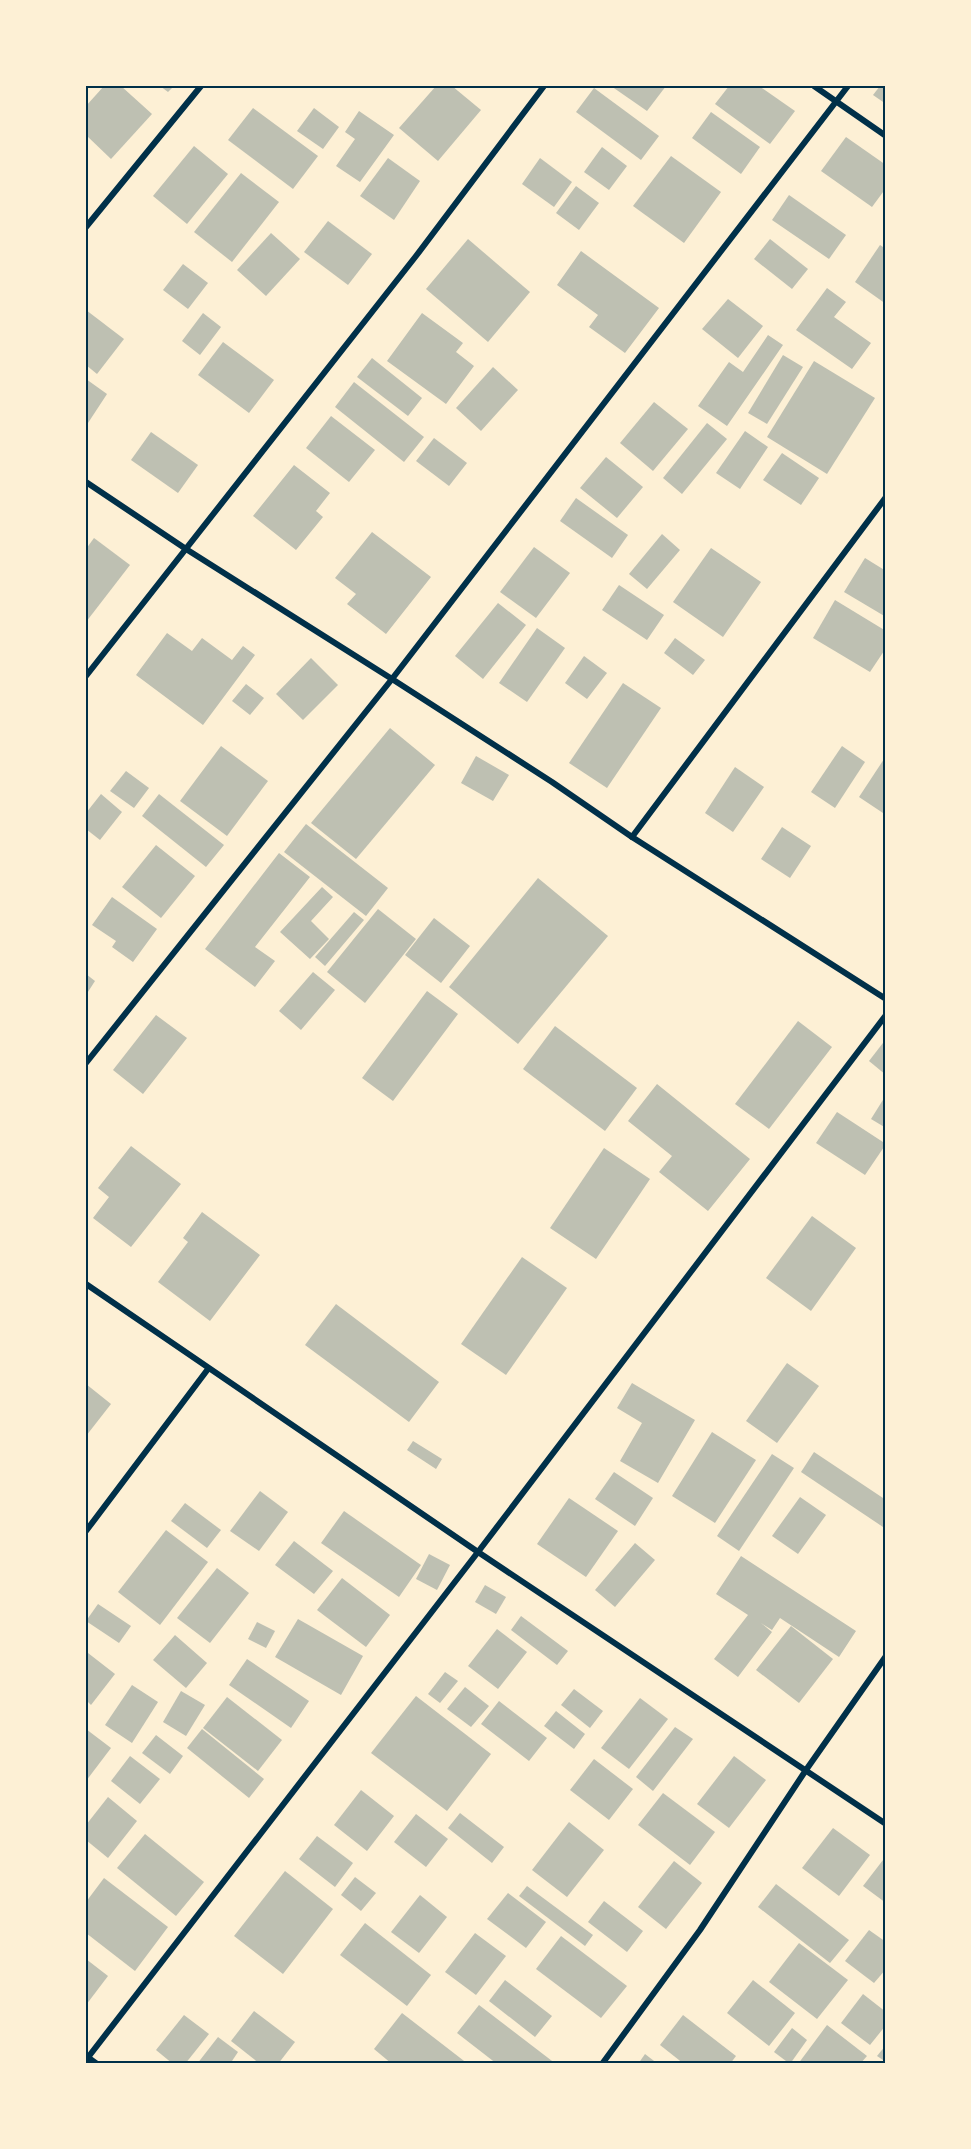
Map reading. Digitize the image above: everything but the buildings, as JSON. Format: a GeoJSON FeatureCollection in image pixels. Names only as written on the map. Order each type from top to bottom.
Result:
{"type":"FeatureCollection","features":[{"type":"Feature","properties":{"kind":"street"},"geometry":{"type":"LineString","coordinates":[[86,227],[201,86]]}},
{"type":"Feature","properties":{"kind":"street"},"geometry":{"type":"LineString","coordinates":[[86,676],[417,256],[544,86]]}},
{"type":"Feature","properties":{"kind":"street"},"geometry":{"type":"LineString","coordinates":[[814,86],[885,136]]}},
{"type":"Feature","properties":{"kind":"street"},"geometry":{"type":"LineString","coordinates":[[86,1064],[392,679],[848,86]]}},
{"type":"Feature","properties":{"kind":"street"},"geometry":{"type":"LineString","coordinates":[[86,482],[186,549],[552,782],[632,837],[885,999]]}},
{"type":"Feature","properties":{"kind":"street"},"geometry":{"type":"LineString","coordinates":[[632,837],[885,497]]}},
{"type":"Feature","properties":{"kind":"street"},"geometry":{"type":"LineString","coordinates":[[97,2064],[86,2058],[478,1552],[885,1015]]}},
{"type":"Feature","properties":{"kind":"street"},"geometry":{"type":"LineString","coordinates":[[86,1284],[478,1552],[885,1824]]}},
{"type":"Feature","properties":{"kind":"street"},"geometry":{"type":"LineString","coordinates":[[86,1531],[208,1369]]}},
{"type":"Feature","properties":{"kind":"street"},"geometry":{"type":"LineString","coordinates":[[602,2064],[700,1930],[885,1656]]}}]}
